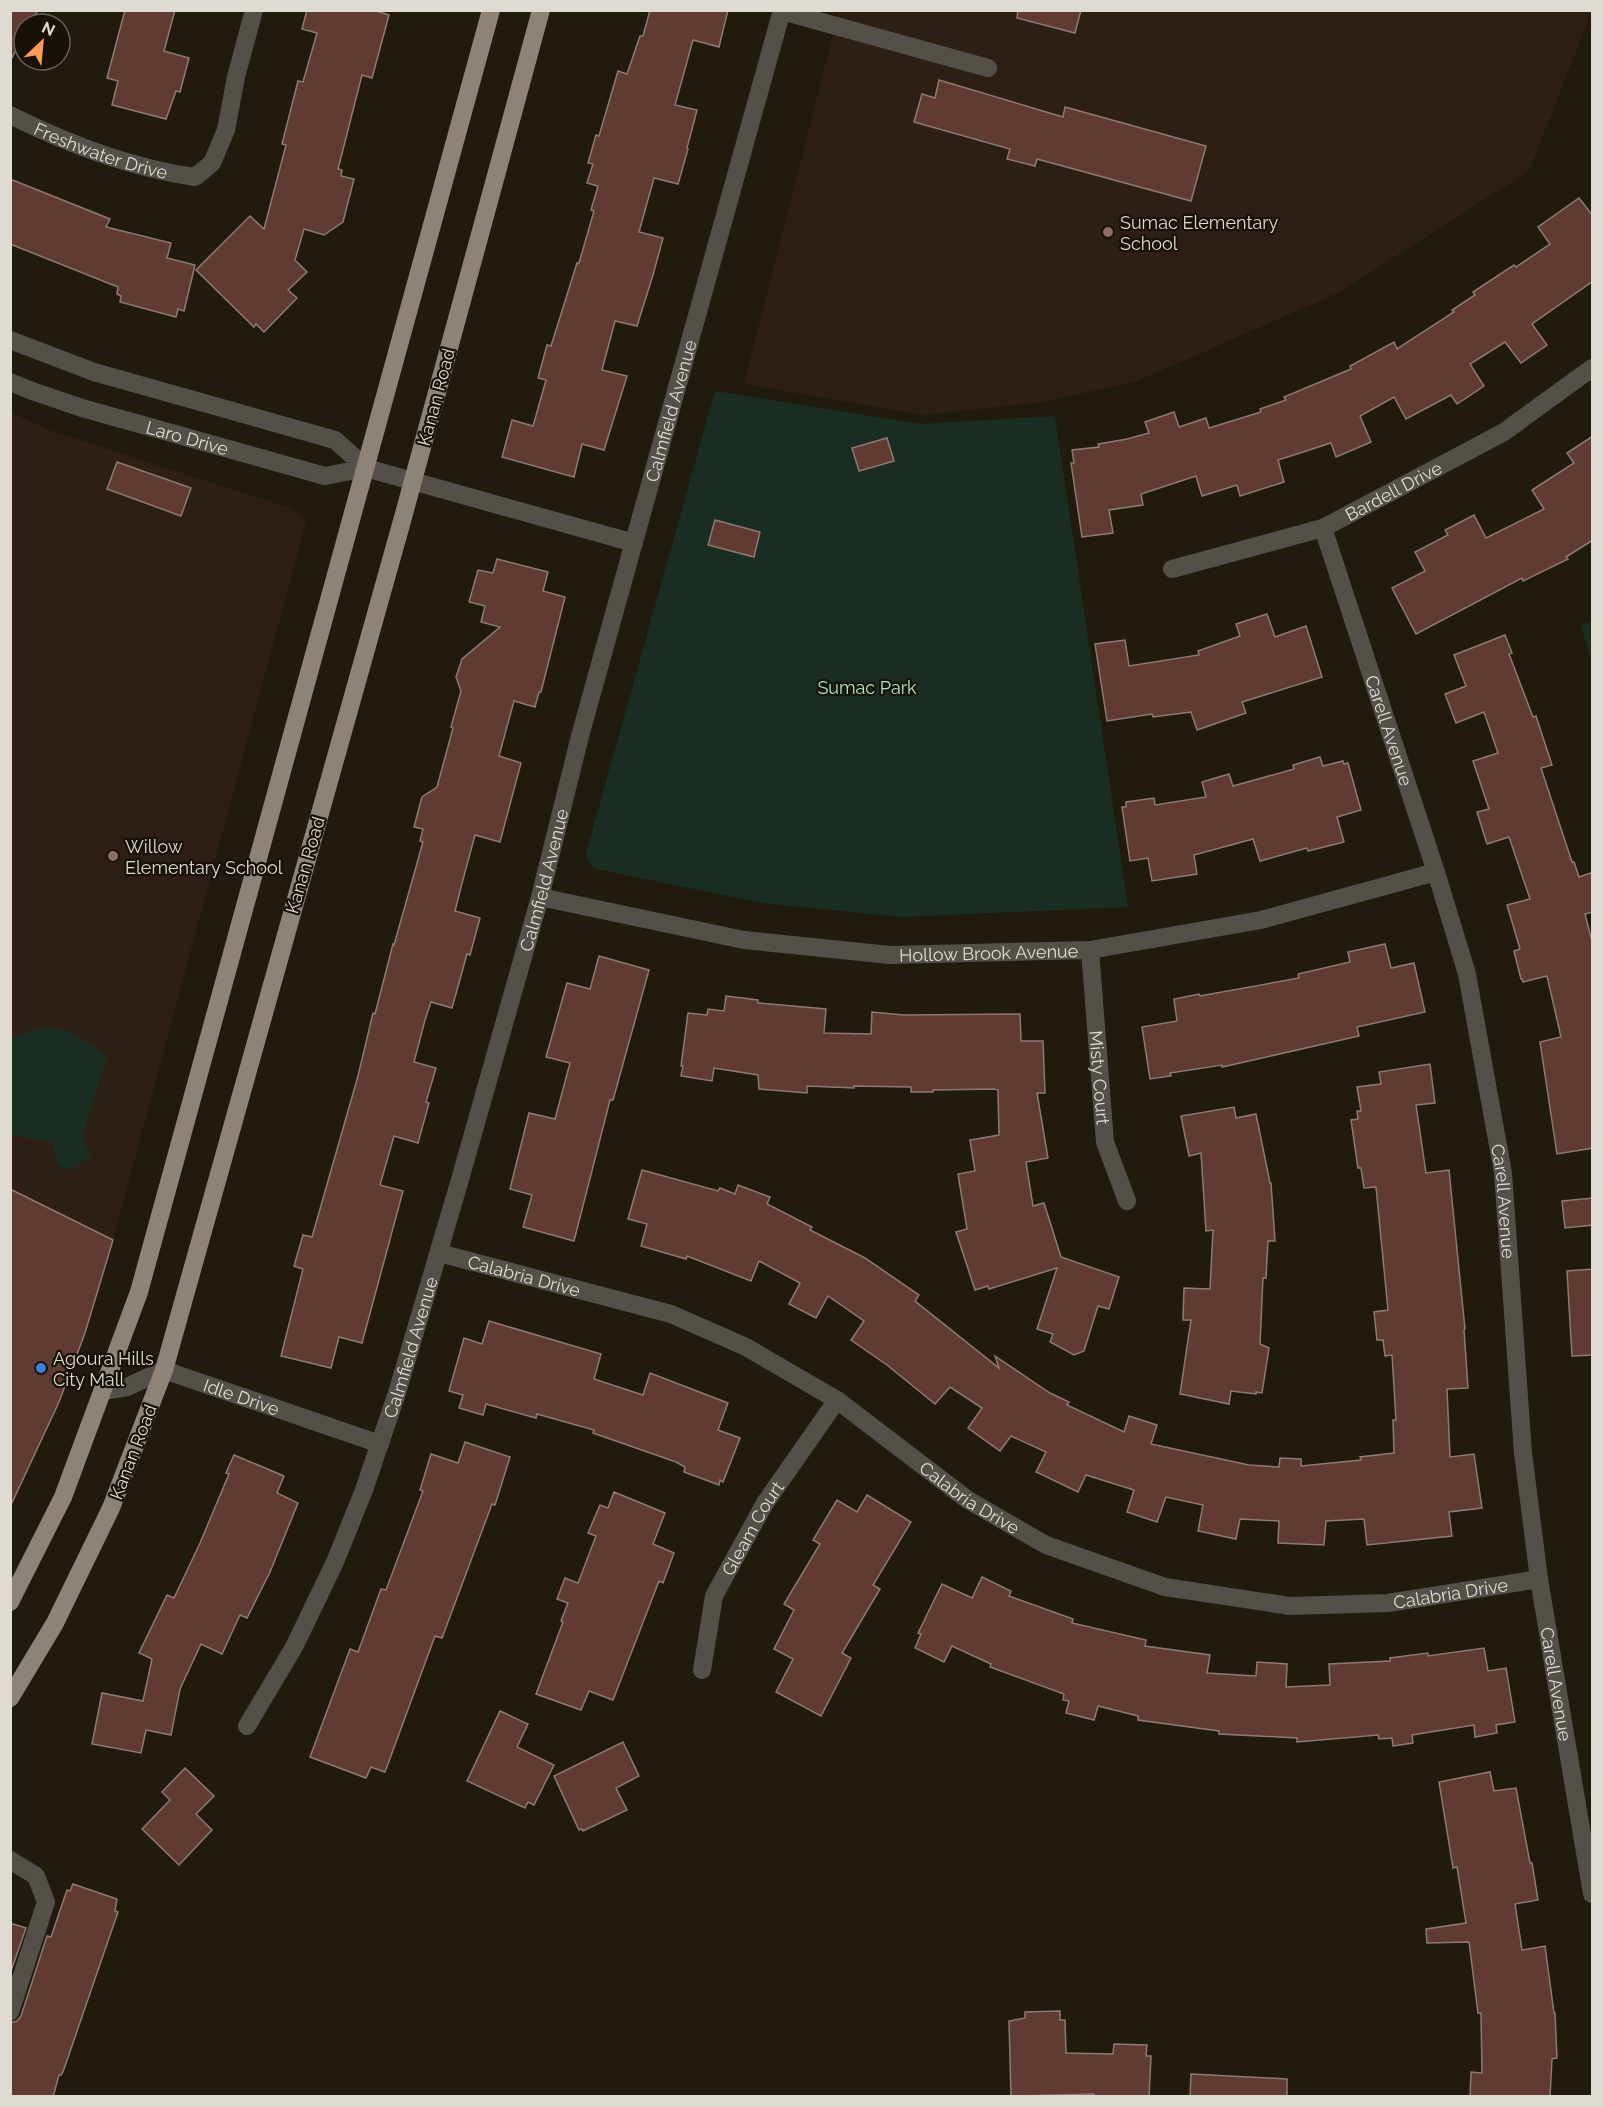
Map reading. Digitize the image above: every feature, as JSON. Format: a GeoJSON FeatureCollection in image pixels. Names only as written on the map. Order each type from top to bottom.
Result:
{"type":"FeatureCollection","features":[{"type":"Feature","properties":{"kind":"main road"},"geometry":{"type":"LineString","coordinates":[[10,1602],[63,1497],[139,1292],[491,10]]}},
{"type":"Feature","properties":{"kind":"main road","name":"Kanan Road"},"geometry":{"type":"LineString","coordinates":[[10,1698],[56,1623],[111,1508],[164,1370],[542,10]]}},
{"type":"Feature","properties":{"kind":"street","name":"Freshwater Drive"},"geometry":{"type":"LineString","coordinates":[[10,115],[110,157],[162,173],[195,177],[212,163],[226,130],[236,76],[254,10]]}},
{"type":"Feature","properties":{"kind":"street"},"geometry":{"type":"LineString","coordinates":[[782,11],[988,68]]}},
{"type":"Feature","properties":{"kind":"street","name":"Calmfield Avenue"},"geometry":{"type":"LineString","coordinates":[[247,1726],[294,1647],[335,1562],[380,1444],[439,1253],[540,897],[580,736],[782,11]]}},
{"type":"Feature","properties":{"kind":"street","name":"Laro Drive"},"geometry":{"type":"LineString","coordinates":[[15,344],[94,372],[334,441],[366,468],[634,543]]}},
{"type":"Feature","properties":{"kind":"street","name":"Bardell Drive"},"geometry":{"type":"LineString","coordinates":[[1172,569],[1323,528],[1504,432],[1593,368]]}},
{"type":"Feature","properties":{"kind":"street","name":"Laro Drive"},"geometry":{"type":"LineString","coordinates":[[10,382],[82,408],[325,476],[366,468]]}},
{"type":"Feature","properties":{"kind":"street","name":"Carell Avenue"},"geometry":{"type":"LineString","coordinates":[[1323,528],[1436,872],[1467,974],[1503,1173],[1523,1453],[1539,1579],[1593,1894]]}},
{"type":"Feature","properties":{"kind":"street","name":"Hollow Brook Avenue"},"geometry":{"type":"LineString","coordinates":[[540,897],[744,940],[890,955],[1090,950],[1261,920],[1436,872]]}},
{"type":"Feature","properties":{"kind":"street","name":"Misty Court"},"geometry":{"type":"LineString","coordinates":[[1090,950],[1105,1142],[1127,1201]]}},
{"type":"Feature","properties":{"kind":"street","name":"Calabria Drive"},"geometry":{"type":"LineString","coordinates":[[439,1253],[671,1314],[746,1347],[837,1400],[968,1500],[1046,1545],[1165,1587],[1290,1606],[1388,1603],[1539,1579]]}},
{"type":"Feature","properties":{"kind":"street"},"geometry":{"type":"LineString","coordinates":[[104,1391],[127,1387],[164,1370]]}},
{"type":"Feature","properties":{"kind":"street","name":"Idle Drive"},"geometry":{"type":"LineString","coordinates":[[164,1370],[380,1444]]}},
{"type":"Feature","properties":{"kind":"street","name":"Gleam Court"},"geometry":{"type":"LineString","coordinates":[[702,1670],[714,1596],[765,1503],[837,1400]]}},
{"type":"Feature","properties":{"kind":"street"},"geometry":{"type":"LineString","coordinates":[[10,1860],[36,1876],[46,1902],[10,2012]]}},
{"type":"Feature","properties":{"kind":"shaded area","name":"Sumac Elementary School"},"geometry":{"type":"Polygon","coordinates":[[[839,11],[1592,11],[1529,171],[1338,293],[1137,381],[1044,402],[923,415],[744,384],[839,11]]]}},
{"type":"Feature","properties":{"kind":"shaded area","name":"Willow Elementary School"},"geometry":{"type":"Polygon","coordinates":[[[10,412],[46,429],[293,509],[306,522],[113,1240],[11,1189],[10,412]]]}},
{"type":"Feature","properties":{"kind":"green space","name":"Sumac Park"},"geometry":{"type":"Polygon","coordinates":[[[715,391],[921,424],[1055,416],[1128,907],[902,917],[762,903],[596,869],[588,861],[587,850],[715,391]]]}},
{"type":"Feature","properties":{"kind":"green space"},"geometry":{"type":"Polygon","coordinates":[[[1592,622],[1592,663],[1581,625],[1592,622]]]}},
{"type":"Feature","properties":{"kind":"green space"},"geometry":{"type":"Polygon","coordinates":[[[42,1027],[69,1031],[107,1055],[82,1139],[91,1156],[72,1170],[58,1166],[53,1143],[11,1134],[11,1038],[42,1027]]]}},
{"type":"Feature","properties":{"kind":"building"},"geometry":{"type":"Polygon","coordinates":[[[10,10],[38,10],[37,12],[12,12],[12,57],[10,61],[10,10]]]}},
{"type":"Feature","properties":{"kind":"building"},"geometry":{"type":"Polygon","coordinates":[[[125,10],[175,10],[164,51],[189,58],[180,92],[176,91],[166,119],[112,105],[118,81],[107,78],[125,10]]]}},
{"type":"Feature","properties":{"kind":"building"},"geometry":{"type":"Polygon","coordinates":[[[307,10],[373,10],[389,15],[372,78],[362,75],[338,169],[342,170],[341,176],[354,179],[343,222],[324,235],[304,229],[295,260],[307,272],[288,290],[297,298],[264,332],[256,324],[254,327],[196,270],[250,216],[264,229],[286,145],[282,144],[298,81],[303,82],[317,33],[302,29],[307,10]]]}},
{"type":"Feature","properties":{"kind":"building"},"geometry":{"type":"Polygon","coordinates":[[[650,10],[728,10],[719,47],[693,40],[675,105],[697,110],[688,149],[678,184],[654,178],[639,232],[663,238],[653,275],[637,326],[615,321],[602,370],[627,376],[604,450],[582,444],[574,477],[502,457],[512,420],[533,426],[546,380],[538,378],[547,345],[551,346],[594,211],[591,210],[598,186],[587,183],[593,164],[588,163],[596,135],[599,136],[618,71],[627,74],[640,36],[643,36],[650,10]]]}},
{"type":"Feature","properties":{"kind":"building"},"geometry":{"type":"Polygon","coordinates":[[[1018,10],[1081,10],[1075,33],[1017,18],[1018,10]]]}},
{"type":"Feature","properties":{"kind":"building"},"geometry":{"type":"Polygon","coordinates":[[[939,80],[1063,117],[1065,107],[1206,146],[1191,201],[1037,159],[1035,166],[1007,159],[1010,149],[914,122],[922,94],[935,98],[939,80]]]}},
{"type":"Feature","properties":{"kind":"building"},"geometry":{"type":"Polygon","coordinates":[[[10,179],[110,219],[106,227],[171,243],[167,258],[195,265],[184,311],[178,309],[176,317],[120,302],[121,296],[117,294],[118,287],[10,244],[10,179]]]}},
{"type":"Feature","properties":{"kind":"building"},"geometry":{"type":"Polygon","coordinates":[[[1579,198],[1593,216],[1593,281],[1532,324],[1547,345],[1521,363],[1505,342],[1470,364],[1484,386],[1457,404],[1451,395],[1406,419],[1394,397],[1360,416],[1371,442],[1336,457],[1331,443],[1278,460],[1284,482],[1240,496],[1237,485],[1202,496],[1196,476],[1141,494],[1143,505],[1109,510],[1113,533],[1082,537],[1071,463],[1074,463],[1072,450],[1099,447],[1098,444],[1149,433],[1145,422],[1174,412],[1179,427],[1206,418],[1209,428],[1261,412],[1260,409],[1286,400],[1284,397],[1351,369],[1350,366],[1394,342],[1397,349],[1454,312],[1452,310],[1475,295],[1473,292],[1550,244],[1538,227],[1579,198]]]}},
{"type":"Feature","properties":{"kind":"building"},"geometry":{"type":"Polygon","coordinates":[[[1593,436],[1593,540],[1566,557],[1568,559],[1523,581],[1522,578],[1416,634],[1392,588],[1425,571],[1415,552],[1448,535],[1445,530],[1474,515],[1486,538],[1544,509],[1532,490],[1574,463],[1567,453],[1593,436]]]}},
{"type":"Feature","properties":{"kind":"building"},"geometry":{"type":"Polygon","coordinates":[[[887,438],[894,461],[859,471],[852,448],[887,438]]]}},
{"type":"Feature","properties":{"kind":"building"},"geometry":{"type":"Polygon","coordinates":[[[117,462],[191,488],[181,516],[107,489],[117,462]]]}},
{"type":"Feature","properties":{"kind":"building"},"geometry":{"type":"Polygon","coordinates":[[[715,520],[760,532],[754,557],[708,545],[715,520]]]}},
{"type":"Feature","properties":{"kind":"building"},"geometry":{"type":"Polygon","coordinates":[[[497,559],[548,572],[543,591],[565,597],[541,692],[539,692],[535,707],[514,701],[499,756],[521,763],[500,842],[475,835],[455,911],[480,918],[452,1008],[431,1002],[425,1020],[414,1062],[436,1068],[418,1143],[394,1136],[380,1185],[403,1191],[362,1343],[339,1337],[331,1368],[281,1356],[303,1269],[294,1266],[303,1235],[312,1237],[358,1076],[373,1013],[375,1014],[423,842],[420,841],[423,829],[414,827],[422,797],[437,787],[461,691],[456,677],[462,659],[500,627],[481,622],[485,606],[469,602],[478,570],[493,573],[497,559]]]}},
{"type":"Feature","properties":{"kind":"building"},"geometry":{"type":"Polygon","coordinates":[[[1267,614],[1275,637],[1306,626],[1322,677],[1242,702],[1246,713],[1197,730],[1191,712],[1153,717],[1152,714],[1107,721],[1095,644],[1125,640],[1129,666],[1199,655],[1198,651],[1240,636],[1236,624],[1267,614]]]}},
{"type":"Feature","properties":{"kind":"building"},"geometry":{"type":"Polygon","coordinates":[[[1505,635],[1512,653],[1509,654],[1533,717],[1536,716],[1552,765],[1541,768],[1572,862],[1574,862],[1579,877],[1593,872],[1593,912],[1585,914],[1593,945],[1593,1148],[1557,1154],[1540,1042],[1561,1037],[1547,976],[1523,982],[1521,979],[1514,951],[1520,949],[1507,905],[1530,899],[1509,837],[1487,844],[1477,812],[1489,809],[1473,761],[1498,753],[1484,712],[1456,723],[1445,694],[1466,686],[1454,655],[1505,635]]]}},
{"type":"Feature","properties":{"kind":"building"},"geometry":{"type":"Polygon","coordinates":[[[1320,757],[1323,766],[1343,761],[1344,764],[1348,763],[1361,810],[1337,817],[1344,842],[1308,851],[1307,848],[1260,861],[1253,839],[1194,855],[1197,874],[1152,881],[1148,858],[1130,861],[1122,807],[1126,807],[1126,802],[1154,798],[1155,805],[1206,797],[1202,782],[1229,774],[1233,786],[1294,769],[1293,765],[1320,757]]]}},
{"type":"Feature","properties":{"kind":"building"},"geometry":{"type":"Polygon","coordinates":[[[1385,944],[1391,968],[1414,963],[1425,1012],[1357,1027],[1359,1036],[1222,1067],[1222,1065],[1170,1073],[1171,1076],[1150,1079],[1142,1027],[1177,1021],[1174,999],[1299,978],[1298,974],[1350,962],[1348,952],[1385,944]]]}},
{"type":"Feature","properties":{"kind":"building"},"geometry":{"type":"Polygon","coordinates":[[[599,956],[649,970],[613,1100],[610,1100],[574,1241],[523,1227],[532,1195],[510,1189],[529,1113],[555,1119],[570,1063],[546,1057],[567,983],[590,989],[599,956]]]}},
{"type":"Feature","properties":{"kind":"building"},"geometry":{"type":"Polygon","coordinates":[[[726,996],[758,1000],[758,1003],[826,1009],[824,1033],[871,1034],[872,1012],[904,1015],[1020,1014],[1021,1041],[1043,1041],[1045,1093],[1037,1093],[1048,1158],[1026,1162],[1033,1206],[1044,1203],[1061,1257],[1119,1277],[1109,1309],[1098,1306],[1084,1351],[1074,1355],[1050,1342],[1053,1334],[1037,1329],[1057,1268],[989,1289],[988,1286],[975,1290],[956,1232],[967,1229],[958,1174],[975,1171],[970,1140],[999,1135],[998,1090],[911,1092],[911,1087],[807,1086],[807,1093],[759,1089],[758,1075],[714,1068],[712,1081],[681,1076],[688,1013],[707,1015],[708,1009],[724,1011],[726,996]]]}},
{"type":"Feature","properties":{"kind":"building"},"geometry":{"type":"Polygon","coordinates":[[[1430,1064],[1435,1103],[1416,1105],[1426,1173],[1449,1170],[1465,1329],[1468,1388],[1447,1389],[1450,1457],[1474,1454],[1482,1508],[1449,1512],[1452,1536],[1367,1545],[1364,1519],[1326,1521],[1324,1545],[1278,1543],[1279,1521],[1240,1519],[1236,1539],[1198,1531],[1203,1505],[1166,1497],[1157,1522],[1127,1512],[1134,1490],[1086,1475],[1078,1492],[1036,1472],[1046,1452],[1011,1436],[1000,1451],[968,1428],[982,1408],[950,1387],[935,1404],[887,1365],[851,1340],[864,1321],[828,1296],[816,1318],[789,1304],[800,1283],[759,1261],[751,1281],[687,1256],[686,1259],[641,1246],[647,1224],[628,1219],[642,1170],[718,1191],[720,1188],[735,1194],[738,1185],[770,1197],[767,1204],[812,1227],[810,1230],[865,1258],[919,1295],[915,1301],[999,1368],[995,1356],[1050,1393],[1069,1402],[1067,1405],[1124,1432],[1129,1416],[1157,1425],[1151,1444],[1249,1465],[1279,1467],[1280,1458],[1301,1459],[1301,1466],[1361,1460],[1360,1457],[1394,1453],[1393,1420],[1396,1420],[1392,1355],[1385,1356],[1383,1340],[1377,1340],[1374,1312],[1388,1310],[1376,1187],[1364,1188],[1361,1168],[1358,1168],[1351,1120],[1358,1119],[1357,1111],[1361,1111],[1357,1087],[1381,1084],[1379,1072],[1430,1064]]]}},
{"type":"Feature","properties":{"kind":"building"},"geometry":{"type":"Polygon","coordinates":[[[1234,1107],[1236,1118],[1256,1114],[1271,1183],[1275,1241],[1268,1241],[1266,1278],[1263,1278],[1260,1344],[1269,1348],[1262,1393],[1231,1391],[1229,1404],[1180,1394],[1191,1320],[1183,1320],[1184,1288],[1210,1289],[1213,1230],[1206,1231],[1201,1153],[1189,1156],[1181,1116],[1234,1107]]]}},
{"type":"Feature","properties":{"kind":"building","name":"Agoura Hills City Mall"},"geometry":{"type":"Polygon","coordinates":[[[10,1189],[113,1240],[85,1333],[59,1402],[10,1507],[10,1189]]]}},
{"type":"Feature","properties":{"kind":"building"},"geometry":{"type":"Polygon","coordinates":[[[1593,1198],[1593,1225],[1565,1228],[1562,1201],[1593,1198]]]}},
{"type":"Feature","properties":{"kind":"building"},"geometry":{"type":"Polygon","coordinates":[[[1593,1269],[1593,1355],[1572,1356],[1567,1271],[1593,1269]]]}},
{"type":"Feature","properties":{"kind":"building"},"geometry":{"type":"Polygon","coordinates":[[[489,1321],[601,1354],[594,1379],[643,1395],[650,1373],[728,1403],[718,1430],[740,1438],[723,1482],[720,1480],[719,1485],[684,1472],[685,1467],[676,1462],[593,1433],[594,1430],[537,1414],[536,1418],[486,1404],[483,1415],[459,1408],[463,1395],[449,1391],[464,1338],[482,1344],[489,1321]]]}},
{"type":"Feature","properties":{"kind":"building"},"geometry":{"type":"Polygon","coordinates":[[[465,1442],[510,1457],[495,1505],[492,1504],[442,1638],[435,1636],[385,1772],[371,1767],[366,1778],[310,1757],[350,1649],[358,1652],[381,1589],[386,1590],[423,1491],[420,1490],[431,1454],[458,1463],[465,1442]]]}},
{"type":"Feature","properties":{"kind":"building"},"geometry":{"type":"Polygon","coordinates":[[[234,1455],[284,1476],[277,1493],[298,1503],[270,1572],[247,1618],[240,1615],[222,1654],[201,1644],[180,1689],[171,1735],[146,1730],[141,1753],[92,1744],[102,1693],[143,1701],[152,1659],[139,1653],[167,1595],[174,1598],[229,1474],[226,1473],[234,1455]]]}},
{"type":"Feature","properties":{"kind":"building"},"geometry":{"type":"Polygon","coordinates":[[[614,1492],[665,1513],[653,1544],[674,1553],[663,1583],[659,1581],[613,1700],[589,1691],[581,1710],[536,1694],[568,1603],[557,1599],[565,1578],[578,1583],[596,1536],[588,1533],[600,1505],[608,1508],[614,1492]]]}},
{"type":"Feature","properties":{"kind":"building"},"geometry":{"type":"Polygon","coordinates":[[[867,1495],[911,1522],[873,1585],[880,1589],[842,1653],[851,1658],[821,1716],[776,1692],[793,1659],[774,1649],[794,1610],[784,1604],[820,1544],[813,1540],[837,1500],[857,1512],[867,1495]]]}},
{"type":"Feature","properties":{"kind":"building"},"geometry":{"type":"Polygon","coordinates":[[[982,1577],[1011,1591],[1009,1596],[1073,1619],[1072,1623],[1146,1640],[1145,1646],[1210,1655],[1207,1673],[1256,1676],[1257,1662],[1287,1664],[1286,1687],[1330,1685],[1329,1664],[1390,1661],[1390,1658],[1428,1653],[1428,1656],[1484,1648],[1488,1671],[1506,1668],[1515,1722],[1496,1725],[1497,1733],[1475,1737],[1474,1725],[1412,1735],[1413,1743],[1393,1746],[1392,1738],[1379,1739],[1378,1735],[1297,1742],[1297,1738],[1219,1734],[1219,1731],[1138,1720],[1138,1716],[1098,1706],[1094,1720],[1066,1713],[1069,1701],[1063,1700],[1064,1694],[990,1667],[991,1664],[952,1646],[944,1662],[915,1648],[921,1634],[918,1633],[942,1584],[972,1598],[982,1577]]]}},
{"type":"Feature","properties":{"kind":"building"},"geometry":{"type":"Polygon","coordinates":[[[500,1711],[528,1724],[517,1747],[554,1765],[534,1805],[528,1802],[525,1808],[467,1781],[500,1711]]]}},
{"type":"Feature","properties":{"kind":"building"},"geometry":{"type":"Polygon","coordinates":[[[623,1742],[639,1776],[616,1788],[627,1810],[583,1831],[579,1830],[554,1776],[623,1742]]]}},
{"type":"Feature","properties":{"kind":"building"},"geometry":{"type":"Polygon","coordinates":[[[185,1768],[214,1796],[196,1814],[212,1830],[179,1865],[142,1829],[170,1800],[162,1792],[185,1768]]]}},
{"type":"Feature","properties":{"kind":"building"},"geometry":{"type":"Polygon","coordinates":[[[1490,1772],[1494,1791],[1516,1788],[1530,1863],[1532,1863],[1538,1900],[1515,1904],[1522,1950],[1545,1946],[1555,2013],[1557,2058],[1552,2059],[1550,2097],[1470,2097],[1471,2072],[1482,2073],[1481,2013],[1478,2013],[1469,1942],[1427,1943],[1426,1929],[1466,1923],[1457,1867],[1453,1868],[1439,1782],[1490,1772]]]}},
{"type":"Feature","properties":{"kind":"building"},"geometry":{"type":"Polygon","coordinates":[[[73,1884],[117,1899],[115,1911],[118,1912],[53,2097],[10,2097],[10,2023],[17,2021],[21,2016],[47,1936],[51,1937],[67,1890],[70,1891],[73,1884]]]}},
{"type":"Feature","properties":{"kind":"building"},"geometry":{"type":"Polygon","coordinates":[[[10,1923],[26,1928],[10,1974],[10,1923]]]}},
{"type":"Feature","properties":{"kind":"building"},"geometry":{"type":"Polygon","coordinates":[[[1060,2011],[1060,2020],[1065,2020],[1066,2053],[1113,2054],[1114,2044],[1147,2045],[1146,2056],[1151,2056],[1149,2097],[1094,2097],[1094,2094],[1011,2096],[1009,2021],[1025,2018],[1025,2012],[1060,2011]]]}},
{"type":"Feature","properties":{"kind":"building"},"geometry":{"type":"Polygon","coordinates":[[[1191,2074],[1287,2079],[1287,2097],[1190,2097],[1191,2074]]]}},
{"type":"Feature","properties":{"kind":"place","name":"Sumac Elementary School"},"geometry":{"type":"Point","coordinates":[1108,232]}},
{"type":"Feature","properties":{"kind":"place","name":"Willow Elementary School"},"geometry":{"type":"Point","coordinates":[113,856]}},
{"type":"Feature","properties":{"kind":"place","name":"Agoura Hills City Mall"},"geometry":{"type":"Point","coordinates":[41,1368]}}]}
